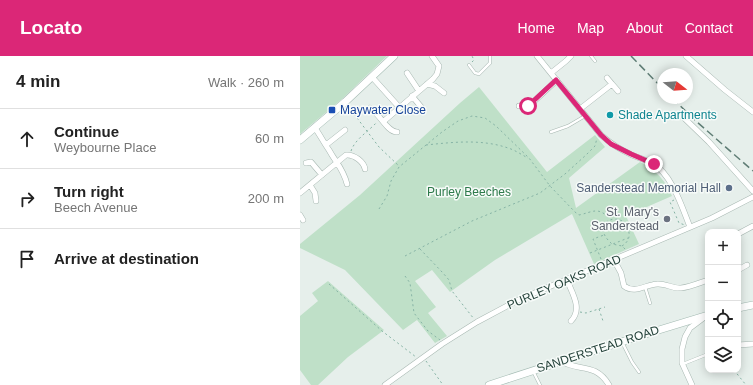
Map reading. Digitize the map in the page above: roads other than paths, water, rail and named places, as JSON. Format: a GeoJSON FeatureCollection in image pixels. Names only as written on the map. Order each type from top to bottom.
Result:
{"type":"FeatureCollection","features":[{"type":"Feature","properties":{"kind":"main road"},"geometry":{"type":"LineString","coordinates":[[300,140],[345,102],[394,56]]}},
{"type":"Feature","properties":{"kind":"main road"},"geometry":{"type":"LineString","coordinates":[[741,307],[753,305]]}},
{"type":"Feature","properties":{"kind":"main road","name":"SANDERSTEAD ROAD"},"geometry":{"type":"LineString","coordinates":[[489,385],[510,382],[533,370],[622,341],[705,318]]}},
{"type":"Feature","properties":{"kind":"street"},"geometry":{"type":"LineString","coordinates":[[382,119],[433,79],[439,70],[438,62],[432,56]]}},
{"type":"Feature","properties":{"kind":"street"},"geometry":{"type":"LineString","coordinates":[[537,56],[601,135],[611,144],[654,164],[668,180],[690,227]]}},
{"type":"Feature","properties":{"kind":"street"},"geometry":{"type":"LineString","coordinates":[[551,73],[565,63],[571,56]]}},
{"type":"Feature","properties":{"kind":"street"},"geometry":{"type":"LineString","coordinates":[[686,56],[753,112]]}},
{"type":"Feature","properties":{"kind":"street"},"geometry":{"type":"LineString","coordinates":[[407,73],[419,91]]}},
{"type":"Feature","properties":{"kind":"street"},"geometry":{"type":"LineString","coordinates":[[372,77],[399,107]]}},
{"type":"Feature","properties":{"kind":"street"},"geometry":{"type":"LineString","coordinates":[[607,78],[618,91]]}},
{"type":"Feature","properties":{"kind":"street"},"geometry":{"type":"LineString","coordinates":[[519,106],[530,105],[556,80]]}},
{"type":"Feature","properties":{"kind":"street"},"geometry":{"type":"LineString","coordinates":[[427,84],[435,86],[444,92]]}},
{"type":"Feature","properties":{"kind":"street"},"geometry":{"type":"LineString","coordinates":[[580,109],[612,84]]}},
{"type":"Feature","properties":{"kind":"street"},"geometry":{"type":"LineString","coordinates":[[412,96],[422,108]]}},
{"type":"Feature","properties":{"kind":"street"},"geometry":{"type":"LineString","coordinates":[[370,108],[375,111],[392,131],[397,132]]}},
{"type":"Feature","properties":{"kind":"street"},"geometry":{"type":"LineString","coordinates":[[680,114],[709,142],[753,192]]}},
{"type":"Feature","properties":{"kind":"street"},"geometry":{"type":"LineString","coordinates":[[315,128],[329,152],[338,162],[347,184]]}},
{"type":"Feature","properties":{"kind":"street"},"geometry":{"type":"LineString","coordinates":[[326,145],[345,130]]}},
{"type":"Feature","properties":{"kind":"street"},"geometry":{"type":"LineString","coordinates":[[300,193],[346,154],[350,154],[364,165],[365,169]]}},
{"type":"Feature","properties":{"kind":"street"},"geometry":{"type":"LineString","coordinates":[[306,163],[311,162],[322,175]]}},
{"type":"Feature","properties":{"kind":"street"},"geometry":{"type":"LineString","coordinates":[[310,185],[315,193],[316,201]]}},
{"type":"Feature","properties":{"kind":"street","name":"PURLEY OAKS ROAD"},"geometry":{"type":"LineString","coordinates":[[385,385],[442,344],[477,322],[518,300],[728,211],[753,197]]}},
{"type":"Feature","properties":{"kind":"street"},"geometry":{"type":"LineString","coordinates":[[741,234],[753,226]]}},
{"type":"Feature","properties":{"kind":"street"},"geometry":{"type":"LineString","coordinates":[[614,260],[621,273],[624,286],[629,290],[636,290],[661,284],[681,288],[705,281]]}},
{"type":"Feature","properties":{"kind":"street"},"geometry":{"type":"LineString","coordinates":[[741,268],[747,265]]}},
{"type":"Feature","properties":{"kind":"street"},"geometry":{"type":"LineString","coordinates":[[567,280],[577,306],[577,312],[571,321]]}},
{"type":"Feature","properties":{"kind":"street"},"geometry":{"type":"LineString","coordinates":[[692,385],[683,364],[682,349],[685,337],[690,328],[705,318]]}},
{"type":"Feature","properties":{"kind":"street"},"geometry":{"type":"LineString","coordinates":[[741,345],[753,344]]}},
{"type":"Feature","properties":{"kind":"street"},"geometry":{"type":"LineString","coordinates":[[561,361],[572,366],[589,368],[606,379],[609,385]]}},
{"type":"Feature","properties":{"kind":"lane"},"geometry":{"type":"LineString","coordinates":[[469,65],[475,73],[479,74],[490,63],[490,56]]}},
{"type":"Feature","properties":{"kind":"lane"},"geometry":{"type":"LineString","coordinates":[[591,56],[595,60]]}},
{"type":"Feature","properties":{"kind":"lane"},"geometry":{"type":"LineString","coordinates":[[551,132],[568,126],[585,116]]}},
{"type":"Feature","properties":{"kind":"lane"},"geometry":{"type":"LineString","coordinates":[[645,287],[650,303]]}},
{"type":"Feature","properties":{"kind":"lane"},"geometry":{"type":"LineString","coordinates":[[622,341],[632,362],[639,372]]}},
{"type":"Feature","properties":{"kind":"lane"},"geometry":{"type":"LineString","coordinates":[[683,364],[705,355]]}},
{"type":"Feature","properties":{"kind":"lane"},"geometry":{"type":"LineString","coordinates":[[533,370],[540,385]]}},
{"type":"Feature","properties":{"kind":"railway"},"geometry":{"type":"LineString","coordinates":[[631,56],[657,83]]}},
{"type":"Feature","properties":{"kind":"railway"},"geometry":{"type":"LineString","coordinates":[[678,104],[753,171]]}},
{"type":"Feature","properties":{"kind":"place","name":"Maywater Close"},"geometry":{"type":"Point","coordinates":[332,110]}},
{"type":"Feature","properties":{"kind":"place","name":"Shade Apartments"},"geometry":{"type":"Point","coordinates":[610,115]}},
{"type":"Feature","properties":{"kind":"place","name":"Sanderstead Memorial Hall"},"geometry":{"type":"Point","coordinates":[729,188]}},
{"type":"Feature","properties":{"kind":"place","name":"St. Mary's Sanderstead"},"geometry":{"type":"Point","coordinates":[667,219]}},
{"type":"Feature","properties":{"kind":"park label","name":"Purley Beeches"},"geometry":{"type":"Point","coordinates":[469,192]}}]}
